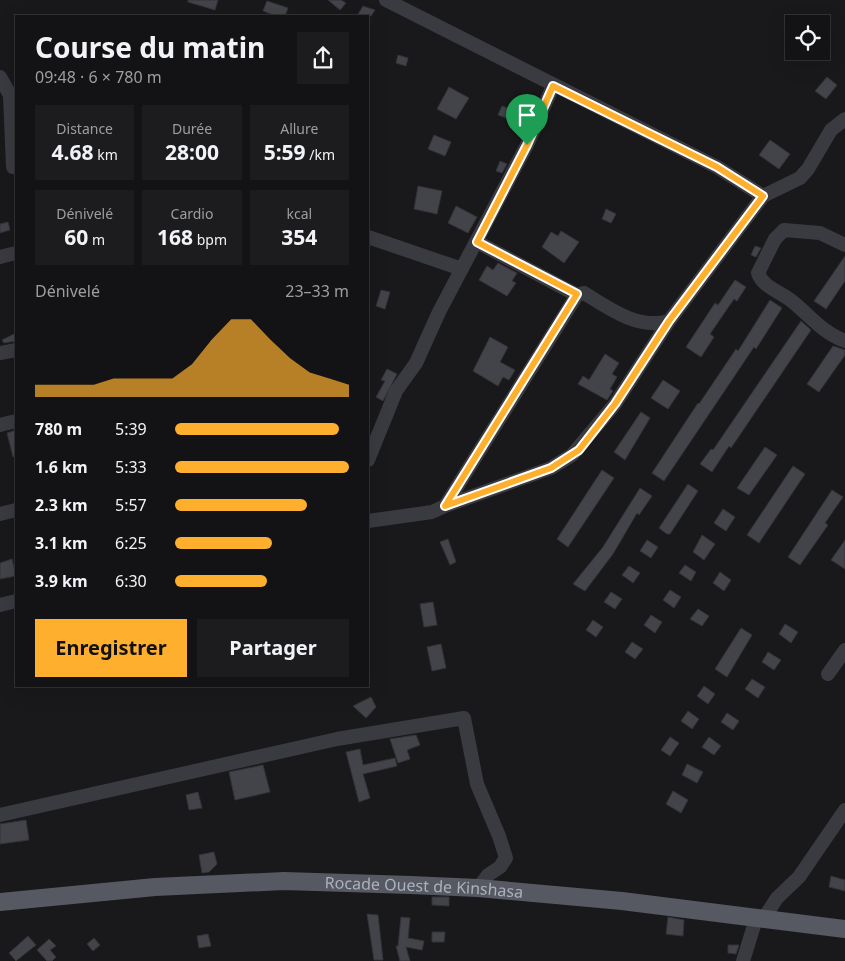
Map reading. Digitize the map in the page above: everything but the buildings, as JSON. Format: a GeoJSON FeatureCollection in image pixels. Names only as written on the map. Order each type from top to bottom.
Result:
{"type":"FeatureCollection","features":[{"type":"Feature","properties":{"kind":"main road","name":"Rocade Ouest de Kinshasa"},"geometry":{"type":"LineString","coordinates":[[0,902],[155,887],[284,881],[478,888],[622,901],[845,929]]}},
{"type":"Feature","properties":{"kind":"street"},"geometry":{"type":"LineString","coordinates":[[386,0],[408,9],[553,86],[717,167],[763,196]]}},
{"type":"Feature","properties":{"kind":"street"},"geometry":{"type":"LineString","coordinates":[[0,77],[10,95],[10,167]]}},
{"type":"Feature","properties":{"kind":"street"},"geometry":{"type":"LineString","coordinates":[[369,458],[396,391],[416,363],[439,312],[527,145],[553,86]]}},
{"type":"Feature","properties":{"kind":"street"},"geometry":{"type":"LineString","coordinates":[[369,522],[432,512],[551,468],[572,455],[615,404],[669,321],[763,196],[800,178],[808,169],[830,130],[845,119]]}},
{"type":"Feature","properties":{"kind":"street"},"geometry":{"type":"LineString","coordinates":[[845,245],[820,233],[784,230],[775,239],[758,273],[760,280],[792,301],[817,324],[845,341]]}},
{"type":"Feature","properties":{"kind":"street"},"geometry":{"type":"LineString","coordinates":[[369,237],[462,269]]}},
{"type":"Feature","properties":{"kind":"street"},"geometry":{"type":"LineString","coordinates":[[477,242],[577,294],[584,293],[640,323],[658,324],[669,321]]}},
{"type":"Feature","properties":{"kind":"street"},"geometry":{"type":"LineString","coordinates":[[0,257],[15,253]]}},
{"type":"Feature","properties":{"kind":"street"},"geometry":{"type":"LineString","coordinates":[[445,506],[577,294]]}},
{"type":"Feature","properties":{"kind":"street"},"geometry":{"type":"LineString","coordinates":[[0,353],[15,350]]}},
{"type":"Feature","properties":{"kind":"street"},"geometry":{"type":"LineString","coordinates":[[0,424],[15,421]]}},
{"type":"Feature","properties":{"kind":"street"},"geometry":{"type":"LineString","coordinates":[[0,514],[15,510]]}},
{"type":"Feature","properties":{"kind":"street"},"geometry":{"type":"LineString","coordinates":[[0,605],[15,601]]}},
{"type":"Feature","properties":{"kind":"street"},"geometry":{"type":"LineString","coordinates":[[828,674],[845,650]]}},
{"type":"Feature","properties":{"kind":"street"},"geometry":{"type":"LineString","coordinates":[[0,815],[337,739],[447,719],[464,718],[478,784],[506,858],[500,867],[488,874],[478,888]]}},
{"type":"Feature","properties":{"kind":"street"},"geometry":{"type":"LineString","coordinates":[[743,961],[760,919],[777,898],[799,877],[845,810]]}},
{"type":"Feature","properties":{"kind":"route"},"geometry":{"type":"LineString","coordinates":[[553,86],[717,167],[763,196],[669,321],[615,404],[579,450],[551,468],[445,506],[577,294],[477,242],[527,145],[553,86]]}}]}
